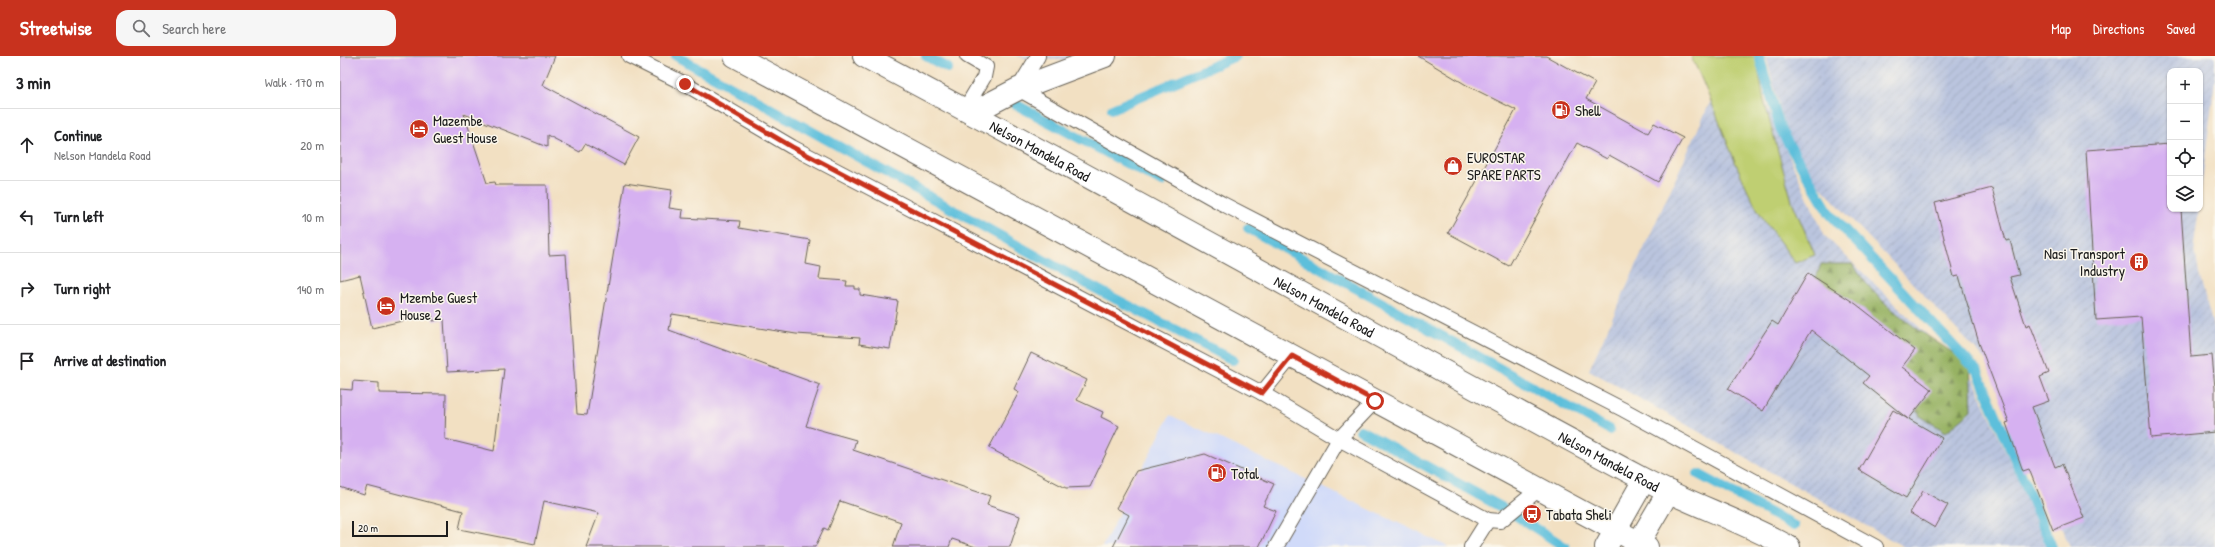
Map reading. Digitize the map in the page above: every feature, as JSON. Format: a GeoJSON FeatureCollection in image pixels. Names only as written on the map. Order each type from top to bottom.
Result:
{"type":"FeatureCollection","features":[{"type":"Feature","properties":{"kind":"main road"},"geometry":{"type":"LineString","coordinates":[[735,56],[1539,489],[1611,538],[1640,546],[1669,491]]}},
{"type":"Feature","properties":{"kind":"main road","name":"Nelson Mandela Road"},"geometry":{"type":"LineString","coordinates":[[864,56],[968,111],[1644,480],[1756,528],[1789,547]]}},
{"type":"Feature","properties":{"kind":"main road"},"geometry":{"type":"LineString","coordinates":[[968,111],[1018,88],[1105,56]]}},
{"type":"Feature","properties":{"kind":"main road"},"geometry":{"type":"LineString","coordinates":[[1611,538],[1644,480]]}},
{"type":"Feature","properties":{"kind":"lane"},"geometry":{"type":"LineString","coordinates":[[629,56],[685,84],[792,147],[1262,393],[1339,439],[1488,520],[1500,521],[1539,489]]}},
{"type":"Feature","properties":{"kind":"lane"},"geometry":{"type":"LineString","coordinates":[[967,56],[986,67],[984,77],[968,111]]}},
{"type":"Feature","properties":{"kind":"lane"},"geometry":{"type":"LineString","coordinates":[[1038,56],[1018,88],[1222,202],[1624,410],[1876,547]]}},
{"type":"Feature","properties":{"kind":"lane"},"geometry":{"type":"LineString","coordinates":[[1262,393],[1292,356]]}},
{"type":"Feature","properties":{"kind":"lane"},"geometry":{"type":"LineString","coordinates":[[1276,547],[1339,439],[1375,401]]}},
{"type":"Feature","properties":{"kind":"lane"},"geometry":{"type":"LineString","coordinates":[[1471,547],[1488,520]]}},
{"type":"Feature","properties":{"kind":"shaded area"},"geometry":{"type":"Polygon","coordinates":[[[1015,56],[1075,56],[1062,60],[1015,56]]]}},
{"type":"Feature","properties":{"kind":"shaded area"},"geometry":{"type":"Polygon","coordinates":[[[1731,56],[1744,56],[1825,236],[1974,380],[2048,547],[1904,547],[1589,370],[1731,56]]]}},
{"type":"Feature","properties":{"kind":"shaded area"},"geometry":{"type":"Polygon","coordinates":[[[1766,56],[2215,56],[2215,80],[2203,174],[2203,68],[2167,68],[2167,212],[2199,212],[2194,244],[2199,274],[2215,333],[2215,547],[2070,547],[1994,369],[1815,181],[1786,131],[1766,56]]]}},
{"type":"Feature","properties":{"kind":"shaded area","name":"Total"},"geometry":{"type":"Polygon","coordinates":[[[1170,415],[1449,547],[1102,547],[1170,415]]]}},
{"type":"Feature","properties":{"kind":"green space"},"geometry":{"type":"Polygon","coordinates":[[[1691,56],[1756,56],[1764,101],[1792,201],[1815,255],[1795,263],[1761,216],[1744,182],[1691,56]]]}},
{"type":"Feature","properties":{"kind":"green space"},"geometry":{"type":"Polygon","coordinates":[[[1821,264],[1853,264],[1863,280],[1890,307],[1922,332],[1970,364],[1972,410],[1946,432],[1920,416],[1914,405],[1815,281],[1821,264]]]}},
{"type":"Feature","properties":{"kind":"building"},"geometry":{"type":"Polygon","coordinates":[[[340,56],[555,56],[543,85],[639,137],[624,165],[585,144],[580,152],[547,135],[547,147],[464,114],[487,183],[495,182],[496,185],[547,185],[549,255],[566,254],[577,414],[587,415],[625,183],[672,190],[669,208],[683,210],[682,218],[740,221],[739,228],[810,240],[806,264],[821,267],[819,279],[847,281],[846,286],[855,286],[855,289],[860,289],[860,295],[898,301],[890,349],[859,344],[860,338],[796,334],[672,314],[669,330],[820,385],[806,426],[856,440],[853,450],[990,496],[987,505],[1020,516],[1010,547],[976,547],[952,539],[949,547],[893,547],[901,522],[840,501],[828,530],[824,528],[815,547],[586,547],[599,513],[544,501],[535,544],[459,529],[463,511],[367,486],[364,495],[340,487],[340,389],[352,390],[353,381],[379,383],[379,393],[446,394],[445,439],[494,451],[504,369],[447,372],[444,319],[433,321],[432,314],[372,328],[360,275],[340,280],[340,56]]]}},
{"type":"Feature","properties":{"kind":"building"},"geometry":{"type":"Polygon","coordinates":[[[1418,56],[1546,56],[1595,83],[1586,99],[1648,133],[1654,123],[1683,138],[1658,182],[1609,155],[1607,159],[1577,143],[1509,266],[1448,233],[1516,110],[1468,86],[1418,56]]]}},
{"type":"Feature","properties":{"kind":"building","name":"Nasi Transport Industry"},"geometry":{"type":"Polygon","coordinates":[[[2167,144],[2167,212],[2181,212],[2191,357],[2212,355],[2215,388],[2215,432],[2151,438],[2141,317],[2096,320],[2086,150],[2167,144]]]}},
{"type":"Feature","properties":{"kind":"building"},"geometry":{"type":"Polygon","coordinates":[[[1992,188],[2006,241],[2010,240],[2019,275],[2010,277],[2026,326],[2030,324],[2049,373],[2040,377],[2049,401],[2032,407],[2055,467],[2062,464],[2084,518],[2053,530],[2029,469],[2023,471],[2006,423],[2009,422],[1979,343],[1959,276],[1954,277],[1935,203],[1992,188]]]}},
{"type":"Feature","properties":{"kind":"building"},"geometry":{"type":"Polygon","coordinates":[[[1808,273],[1856,304],[1915,350],[1902,367],[1932,390],[1909,419],[1942,438],[1906,498],[1859,470],[1893,410],[1908,419],[1863,383],[1869,376],[1811,330],[1763,411],[1728,389],[1772,321],[1778,325],[1808,273]]]}},
{"type":"Feature","properties":{"kind":"building"},"geometry":{"type":"Polygon","coordinates":[[[1031,353],[1087,380],[1077,400],[1103,412],[1101,417],[1119,426],[1090,487],[1066,488],[989,448],[1019,392],[1014,389],[1031,353]]]}},
{"type":"Feature","properties":{"kind":"building"},"geometry":{"type":"Polygon","coordinates":[[[1205,454],[1274,484],[1263,506],[1276,511],[1259,547],[1113,547],[1129,515],[1116,508],[1136,471],[1205,454]]]}},
{"type":"Feature","properties":{"kind":"building"},"geometry":{"type":"Polygon","coordinates":[[[1923,491],[1948,505],[1935,528],[1910,513],[1923,491]]]}},
{"type":"Feature","properties":{"kind":"waterway"},"geometry":{"type":"LineString","coordinates":[[676,56],[1087,284],[1233,360]]}},
{"type":"Feature","properties":{"kind":"waterway"},"geometry":{"type":"LineString","coordinates":[[926,56],[948,68]]}},
{"type":"Feature","properties":{"kind":"waterway"},"geometry":{"type":"LineString","coordinates":[[1112,109],[1236,56]]}},
{"type":"Feature","properties":{"kind":"waterway"},"geometry":{"type":"LineString","coordinates":[[1759,56],[1781,131],[1830,214],[1978,372],[2052,547]]}},
{"type":"Feature","properties":{"kind":"waterway"},"geometry":{"type":"LineString","coordinates":[[1015,104],[1162,182]]}},
{"type":"Feature","properties":{"kind":"waterway"},"geometry":{"type":"LineString","coordinates":[[1248,228],[1610,430]]}},
{"type":"Feature","properties":{"kind":"waterway"},"geometry":{"type":"LineString","coordinates":[[1360,430],[1512,513],[1565,547]]}},
{"type":"Feature","properties":{"kind":"waterway"},"geometry":{"type":"LineString","coordinates":[[1698,474],[1794,526]]}},
{"type":"Feature","properties":{"kind":"place","name":"Shell"},"geometry":{"type":"Point","coordinates":[1561,110]}},
{"type":"Feature","properties":{"kind":"place","name":"Mazembe Guest House"},"geometry":{"type":"Point","coordinates":[419,129]}},
{"type":"Feature","properties":{"kind":"place","name":"EUROSTAR SPARE PARTS"},"geometry":{"type":"Point","coordinates":[1453,166]}},
{"type":"Feature","properties":{"kind":"place","name":"Nasi Transport Industry"},"geometry":{"type":"Point","coordinates":[2139,262]}},
{"type":"Feature","properties":{"kind":"place","name":"Mzembe Guest House 2"},"geometry":{"type":"Point","coordinates":[386,306]}},
{"type":"Feature","properties":{"kind":"place","name":"Total"},"geometry":{"type":"Point","coordinates":[1217,473]}},
{"type":"Feature","properties":{"kind":"place","name":"Tabata Sheli"},"geometry":{"type":"Point","coordinates":[1532,514]}},
{"type":"Feature","properties":{"kind":"route"},"geometry":{"type":"LineString","coordinates":[[685,84],[792,147],[1163,343],[1262,393],[1292,356],[1375,401]]}}]}
